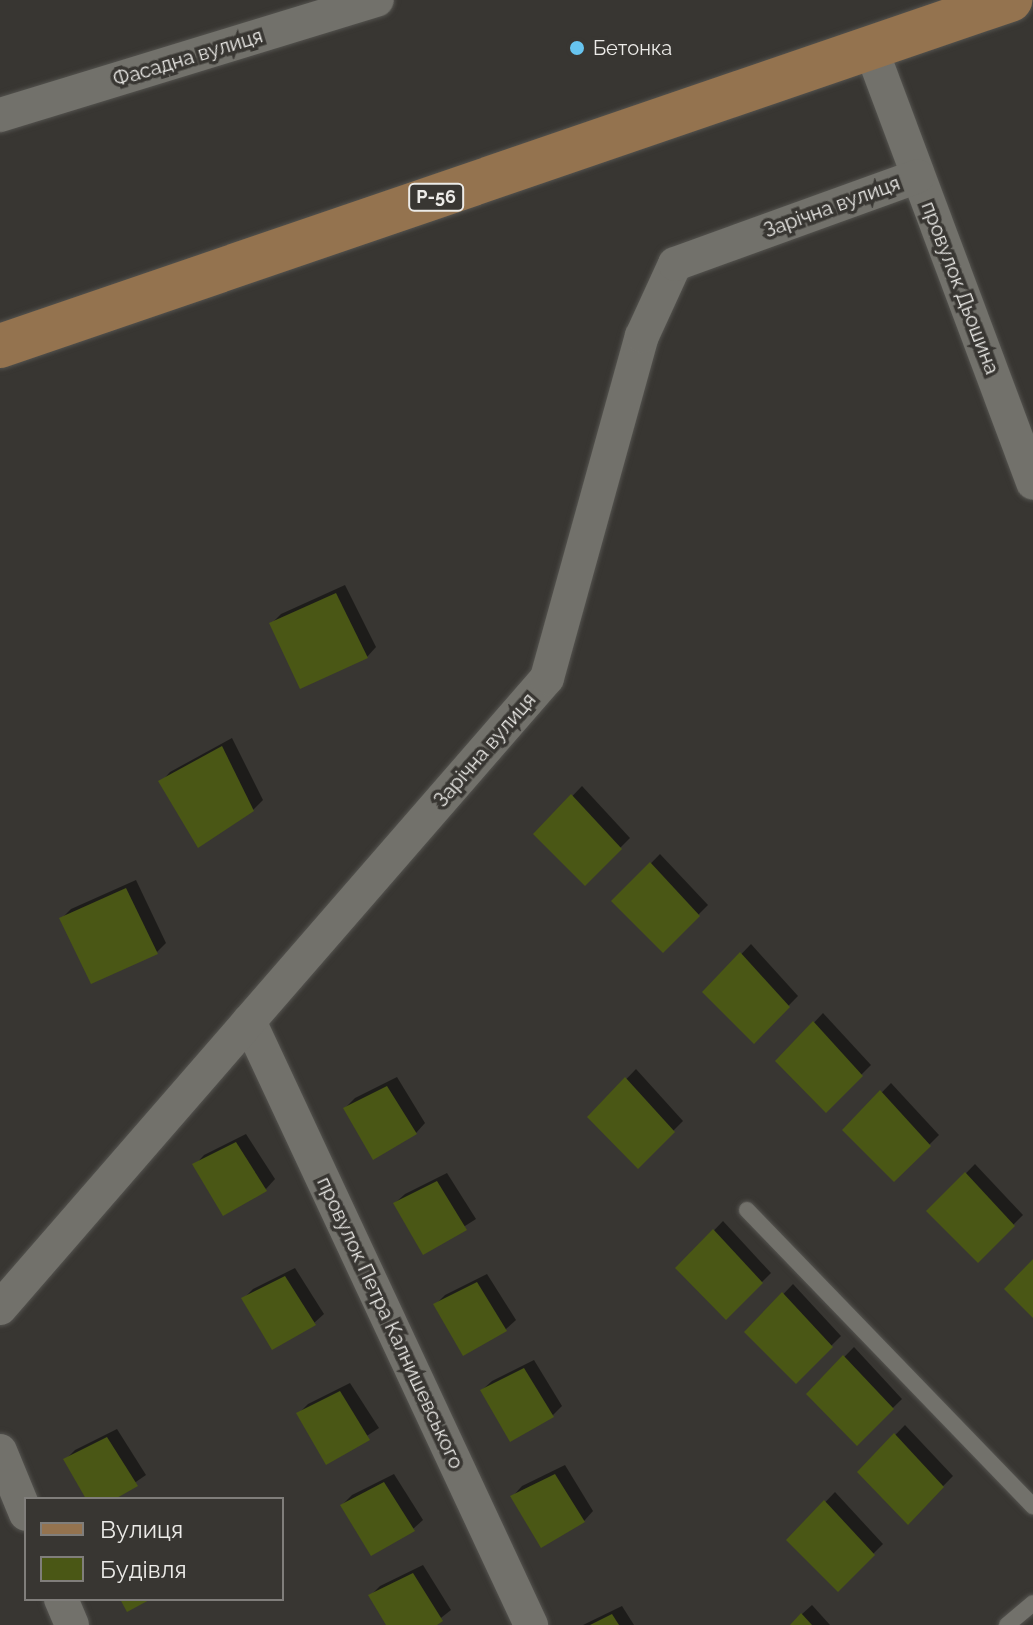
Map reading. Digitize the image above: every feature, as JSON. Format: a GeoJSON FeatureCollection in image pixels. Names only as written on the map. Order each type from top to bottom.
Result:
{"type":"FeatureCollection","features":[{"type":"Feature","properties":{"kind":"main road","name":"Р-56"},"geometry":{"type":"LineString","coordinates":[[0,346],[1010,0]]}},
{"type":"Feature","properties":{"kind":"street","name":"Фасадна вулиця"},"geometry":{"type":"LineString","coordinates":[[0,115],[377,0]]}},
{"type":"Feature","properties":{"kind":"street","name":"провулок Дьошина"},"geometry":{"type":"LineString","coordinates":[[871,49],[1033,483]]}},
{"type":"Feature","properties":{"kind":"street","name":"Зарічна вулиця"},"geometry":{"type":"LineString","coordinates":[[0,1308],[547,678],[642,336],[675,264],[918,176]]}},
{"type":"Feature","properties":{"kind":"street","name":"провулок Петра Калнишевського"},"geometry":{"type":"LineString","coordinates":[[249,1021],[531,1625]]}},
{"type":"Feature","properties":{"kind":"street"},"geometry":{"type":"LineString","coordinates":[[0,1451],[24,1509]]}},
{"type":"Feature","properties":{"kind":"street"},"geometry":{"type":"LineString","coordinates":[[62,1601],[72,1625]]}},
{"type":"Feature","properties":{"kind":"lane"},"geometry":{"type":"LineString","coordinates":[[747,1210],[1033,1506]]}},
{"type":"Feature","properties":{"kind":"lane"},"geometry":{"type":"LineString","coordinates":[[1007,1625],[1033,1603]]}},
{"type":"Feature","properties":{"kind":"building"},"geometry":{"type":"Polygon","coordinates":[[[336,593],[368,658],[300,689],[269,623],[336,593]]]}},
{"type":"Feature","properties":{"kind":"building"},"geometry":{"type":"Polygon","coordinates":[[[222,746],[254,811],[198,848],[158,781],[222,746]]]}},
{"type":"Feature","properties":{"kind":"building"},"geometry":{"type":"Polygon","coordinates":[[[571,794],[622,849],[585,886],[533,834],[571,794]]]}},
{"type":"Feature","properties":{"kind":"building"},"geometry":{"type":"Polygon","coordinates":[[[650,862],[700,916],[663,953],[611,901],[650,862]]]}},
{"type":"Feature","properties":{"kind":"building"},"geometry":{"type":"Polygon","coordinates":[[[126,888],[158,954],[91,984],[59,918],[126,888]]]}},
{"type":"Feature","properties":{"kind":"building"},"geometry":{"type":"Polygon","coordinates":[[[740,952],[790,1007],[754,1044],[702,992],[740,952]]]}},
{"type":"Feature","properties":{"kind":"building"},"geometry":{"type":"Polygon","coordinates":[[[813,1021],[863,1076],[826,1113],[775,1061],[813,1021]]]}},
{"type":"Feature","properties":{"kind":"building"},"geometry":{"type":"Polygon","coordinates":[[[625,1077],[675,1132],[638,1169],[587,1117],[625,1077]]]}},
{"type":"Feature","properties":{"kind":"building"},"geometry":{"type":"Polygon","coordinates":[[[387,1086],[417,1134],[373,1160],[343,1108],[387,1086]]]}},
{"type":"Feature","properties":{"kind":"building"},"geometry":{"type":"Polygon","coordinates":[[[880,1090],[931,1146],[894,1182],[842,1130],[880,1090]]]}},
{"type":"Feature","properties":{"kind":"building"},"geometry":{"type":"Polygon","coordinates":[[[236,1142],[267,1191],[223,1216],[192,1164],[236,1142]]]}},
{"type":"Feature","properties":{"kind":"building"},"geometry":{"type":"Polygon","coordinates":[[[965,1172],[1015,1226],[978,1263],[926,1211],[965,1172]]]}},
{"type":"Feature","properties":{"kind":"building"},"geometry":{"type":"Polygon","coordinates":[[[437,1181],[467,1230],[423,1255],[393,1203],[437,1181]]]}},
{"type":"Feature","properties":{"kind":"building"},"geometry":{"type":"Polygon","coordinates":[[[713,1229],[763,1283],[726,1320],[675,1268],[713,1229]]]}},
{"type":"Feature","properties":{"kind":"building"},"geometry":{"type":"Polygon","coordinates":[[[1033,1259],[1033,1318],[1004,1289],[1033,1259]]]}},
{"type":"Feature","properties":{"kind":"building"},"geometry":{"type":"Polygon","coordinates":[[[285,1276],[316,1325],[272,1350],[241,1298],[285,1276]]]}},
{"type":"Feature","properties":{"kind":"building"},"geometry":{"type":"Polygon","coordinates":[[[477,1282],[507,1331],[463,1356],[433,1304],[477,1282]]]}},
{"type":"Feature","properties":{"kind":"building"},"geometry":{"type":"Polygon","coordinates":[[[782,1292],[833,1347],[796,1384],[744,1332],[782,1292]]]}},
{"type":"Feature","properties":{"kind":"building"},"geometry":{"type":"Polygon","coordinates":[[[843,1355],[894,1409],[857,1446],[806,1394],[843,1355]]]}},
{"type":"Feature","properties":{"kind":"building"},"geometry":{"type":"Polygon","coordinates":[[[524,1368],[554,1417],[510,1442],[480,1390],[524,1368]]]}},
{"type":"Feature","properties":{"kind":"building"},"geometry":{"type":"Polygon","coordinates":[[[340,1391],[370,1440],[326,1465],[296,1413],[340,1391]]]}},
{"type":"Feature","properties":{"kind":"building"},"geometry":{"type":"Polygon","coordinates":[[[894,1433],[944,1487],[908,1525],[857,1472],[894,1433]]]}},
{"type":"Feature","properties":{"kind":"building"},"geometry":{"type":"Polygon","coordinates":[[[107,1437],[138,1486],[119,1497],[85,1497],[63,1459],[107,1437]]]}},
{"type":"Feature","properties":{"kind":"building"},"geometry":{"type":"Polygon","coordinates":[[[555,1474],[585,1522],[541,1548],[510,1496],[555,1474]]]}},
{"type":"Feature","properties":{"kind":"building"},"geometry":{"type":"Polygon","coordinates":[[[384,1482],[415,1531],[371,1556],[340,1505],[384,1482]]]}},
{"type":"Feature","properties":{"kind":"building"},"geometry":{"type":"Polygon","coordinates":[[[824,1500],[875,1555],[838,1592],[786,1540],[824,1500]]]}},
{"type":"Feature","properties":{"kind":"building"},"geometry":{"type":"Polygon","coordinates":[[[413,1573],[443,1621],[437,1625],[386,1625],[368,1595],[413,1573]]]}},
{"type":"Feature","properties":{"kind":"building"},"geometry":{"type":"Polygon","coordinates":[[[121,1601],[147,1601],[127,1612],[121,1601]]]}},
{"type":"Feature","properties":{"kind":"building"},"geometry":{"type":"Polygon","coordinates":[[[801,1613],[812,1625],[790,1625],[801,1613]]]}},
{"type":"Feature","properties":{"kind":"building"},"geometry":{"type":"Polygon","coordinates":[[[612,1614],[619,1625],[590,1625],[612,1614]]]}},
{"type":"Feature","properties":{"kind":"place","name":"Бетонка"},"geometry":{"type":"Point","coordinates":[577,48]}}]}
